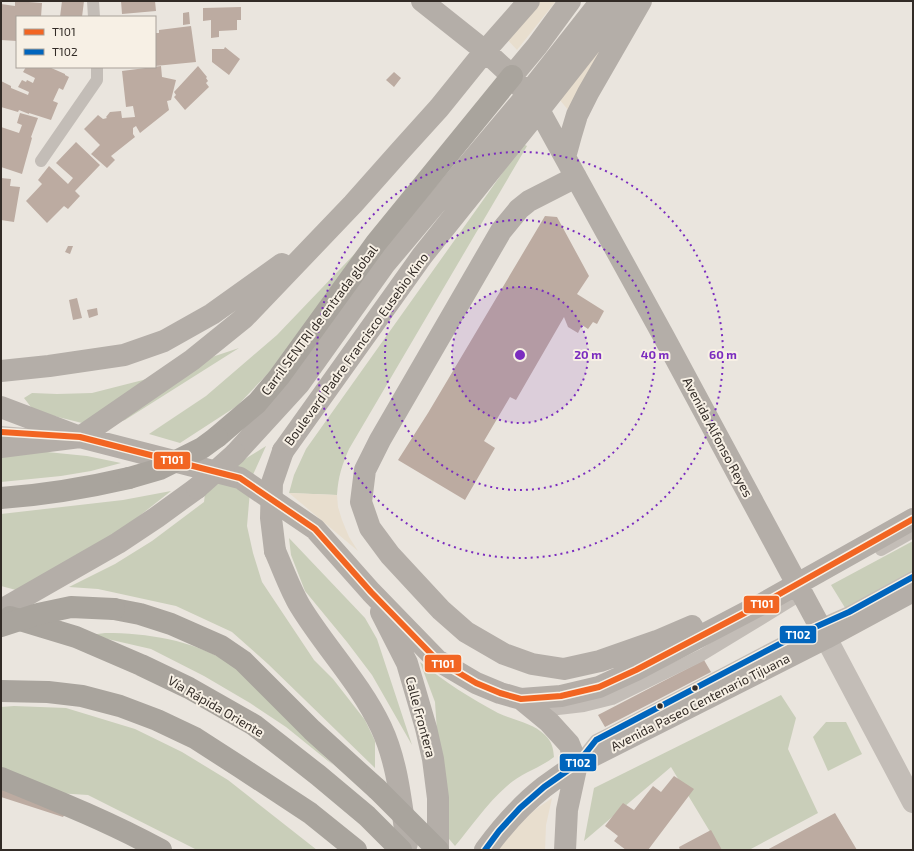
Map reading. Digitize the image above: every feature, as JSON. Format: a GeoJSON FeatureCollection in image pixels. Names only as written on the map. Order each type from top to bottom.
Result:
{"type":"FeatureCollection","features":[{"type":"Feature","properties":{"kind":"highway","name":"Carril SENTRI de entrada global"},"geometry":{"type":"LineString","coordinates":[[1,498],[80,489],[129,478],[160,469],[202,448],[217,437],[257,403],[279,377],[376,243],[512,76]]}},
{"type":"Feature","properties":{"kind":"highway"},"geometry":{"type":"LineString","coordinates":[[1,626],[38,614],[71,607],[114,609],[140,614],[171,624],[221,646],[243,660],[312,730],[377,789],[438,850]]}},
{"type":"Feature","properties":{"kind":"highway","name":"Vía Rápida Oriente"},"geometry":{"type":"LineString","coordinates":[[1,614],[76,637],[141,664],[189,688],[254,725],[367,816],[401,850]]}},
{"type":"Feature","properties":{"kind":"highway"},"geometry":{"type":"LineString","coordinates":[[1,691],[48,692],[82,696],[120,706],[158,720],[195,738],[240,766],[310,813],[356,850]]}},
{"type":"Feature","properties":{"kind":"highway"},"geometry":{"type":"LineString","coordinates":[[1,778],[121,830],[161,850]]}},
{"type":"Feature","properties":{"kind":"main road"},"geometry":{"type":"LineString","coordinates":[[1,447],[80,437],[192,360],[244,318],[353,204],[439,108],[485,51],[529,1]]}},
{"type":"Feature","properties":{"kind":"main road"},"geometry":{"type":"LineString","coordinates":[[512,76],[537,46],[570,1]]}},
{"type":"Feature","properties":{"kind":"main road"},"geometry":{"type":"LineString","coordinates":[[1,610],[118,543],[157,517],[197,488],[235,454],[299,384],[384,265],[533,102],[601,1]]}},
{"type":"Feature","properties":{"kind":"main road","name":"Boulevard Padre Francisco Eusebio Kino"},"geometry":{"type":"LineString","coordinates":[[405,850],[406,843],[400,797],[392,760],[381,728],[357,687],[300,605],[274,550],[271,518],[272,483],[283,451],[533,102],[625,1]]}},
{"type":"Feature","properties":{"kind":"main road"},"geometry":{"type":"LineString","coordinates":[[565,157],[577,115],[641,1]]}},
{"type":"Feature","properties":{"kind":"main road","name":"Avenida Alfonso Reyes"},"geometry":{"type":"LineString","coordinates":[[432,4],[512,76],[533,102],[576,177],[823,632]]}},
{"type":"Feature","properties":{"kind":"main road"},"geometry":{"type":"LineString","coordinates":[[576,177],[528,201],[519,209],[501,231],[364,470],[361,502],[370,528],[400,566],[441,610],[466,632],[504,654],[532,664],[564,669],[600,662],[657,641],[735,608],[760,605]]}},
{"type":"Feature","properties":{"kind":"main road"},"geometry":{"type":"LineString","coordinates":[[1,371],[50,366],[124,355],[164,341],[212,314],[279,266],[326,225],[353,204]]}},
{"type":"Feature","properties":{"kind":"main road"},"geometry":{"type":"LineString","coordinates":[[1,407],[80,437],[240,478],[315,529],[371,592],[437,660],[476,683],[500,693],[521,699],[561,696],[599,687],[636,670],[760,605],[800,588],[913,519]]}},
{"type":"Feature","properties":{"kind":"main road","name":"Avenida Paseo Centenario Tijuana"},"geometry":{"type":"LineString","coordinates":[[485,850],[499,831],[520,808],[544,787],[577,764],[823,632],[913,591]]}},
{"type":"Feature","properties":{"kind":"main road","name":"Calle Frontera"},"geometry":{"type":"LineString","coordinates":[[371,592],[407,663],[426,728],[433,759],[438,798],[438,850]]}},
{"type":"Feature","properties":{"kind":"main road"},"geometry":{"type":"LineString","coordinates":[[521,699],[548,722],[569,744],[577,764],[567,810],[565,850]]}},
{"type":"Feature","properties":{"kind":"street","name":"Avenida Alfonso Reyes"},"geometry":{"type":"LineString","coordinates":[[823,632],[913,802]]}},
{"type":"Feature","properties":{"kind":"lane"},"geometry":{"type":"LineString","coordinates":[[93,1],[94,16]]}},
{"type":"Feature","properties":{"kind":"lane"},"geometry":{"type":"LineString","coordinates":[[42,161],[97,80],[96,68]]}},
{"type":"Feature","properties":{"kind":"lane"},"geometry":{"type":"LineString","coordinates":[[1,432],[80,437]]}},
{"type":"Feature","properties":{"kind":"lane"},"geometry":{"type":"LineString","coordinates":[[521,699],[558,709],[584,706],[612,699],[702,655],[800,588],[830,576],[913,532]]}},
{"type":"Feature","properties":{"kind":"lane"},"geometry":{"type":"LineString","coordinates":[[823,632],[849,612],[913,577]]}},
{"type":"Feature","properties":{"kind":"green space"},"geometry":{"type":"Polygon","coordinates":[[[523,144],[527,146],[349,449],[344,460],[338,482],[337,495],[289,493],[294,475],[306,449],[523,144]]]}},
{"type":"Feature","properties":{"kind":"green space"},"geometry":{"type":"Polygon","coordinates":[[[364,244],[275,366],[237,406],[180,443],[149,434],[206,396],[277,335],[364,244]]]}},
{"type":"Feature","properties":{"kind":"green space"},"geometry":{"type":"Polygon","coordinates":[[[239,348],[125,420],[102,428],[34,411],[24,398],[32,393],[92,393],[143,380],[239,348]]]}},
{"type":"Feature","properties":{"kind":"green space"},"geometry":{"type":"Polygon","coordinates":[[[266,446],[251,479],[247,526],[262,582],[314,660],[333,679],[365,720],[375,741],[375,768],[268,664],[232,632],[176,606],[98,589],[69,587],[115,564],[152,541],[204,502],[205,494],[240,462],[266,446]]]}},
{"type":"Feature","properties":{"kind":"green space"},"geometry":{"type":"Polygon","coordinates":[[[37,451],[87,456],[121,463],[91,471],[61,476],[1,482],[1,455],[37,451]]]}},
{"type":"Feature","properties":{"kind":"green space"},"geometry":{"type":"Polygon","coordinates":[[[171,491],[119,532],[16,590],[1,586],[1,514],[123,500],[171,491]]]}},
{"type":"Feature","properties":{"kind":"green space"},"geometry":{"type":"Polygon","coordinates":[[[289,538],[365,618],[377,639],[412,745],[372,675],[305,591],[291,555],[289,538]]]}},
{"type":"Feature","properties":{"kind":"green space"},"geometry":{"type":"Polygon","coordinates":[[[913,541],[913,574],[847,611],[831,585],[913,541]]]}},
{"type":"Feature","properties":{"kind":"green space"},"geometry":{"type":"Polygon","coordinates":[[[105,633],[137,634],[169,639],[199,648],[228,662],[235,667],[333,765],[286,727],[250,703],[204,676],[151,649],[90,635],[105,633]]]}},
{"type":"Feature","properties":{"kind":"green space"},"geometry":{"type":"Polygon","coordinates":[[[420,662],[448,683],[498,713],[535,727],[549,740],[553,750],[554,757],[512,781],[486,807],[455,846],[444,833],[435,702],[420,662]]]}},
{"type":"Feature","properties":{"kind":"green space"},"geometry":{"type":"Polygon","coordinates":[[[781,695],[796,718],[788,749],[818,813],[749,850],[721,850],[671,767],[584,841],[594,788],[781,695]]]}},
{"type":"Feature","properties":{"kind":"green space"},"geometry":{"type":"Polygon","coordinates":[[[1,707],[66,708],[135,729],[182,752],[228,780],[317,850],[197,850],[88,795],[41,792],[1,775],[1,707]]]}},
{"type":"Feature","properties":{"kind":"green space"},"geometry":{"type":"Polygon","coordinates":[[[826,722],[846,722],[862,754],[828,771],[813,737],[826,722]]]}},
{"type":"Feature","properties":{"kind":"shaded area"},"geometry":{"type":"Polygon","coordinates":[[[538,1],[556,1],[517,50],[505,37],[538,1]]]}},
{"type":"Feature","properties":{"kind":"shaded area"},"geometry":{"type":"Polygon","coordinates":[[[631,1],[569,111],[559,99],[631,1]]]}},
{"type":"Feature","properties":{"kind":"shaded area"},"geometry":{"type":"Polygon","coordinates":[[[289,493],[337,495],[338,507],[342,520],[349,537],[358,551],[289,493]]]}},
{"type":"Feature","properties":{"kind":"shaded area"},"geometry":{"type":"Polygon","coordinates":[[[552,798],[546,825],[545,850],[497,850],[516,827],[532,812],[552,798]]]}},
{"type":"Feature","properties":{"kind":"building"},"geometry":{"type":"Polygon","coordinates":[[[15,1],[42,3],[41,16],[16,16],[16,41],[1,40],[1,4],[15,6],[15,1]]]}},
{"type":"Feature","properties":{"kind":"building"},"geometry":{"type":"Polygon","coordinates":[[[62,1],[84,1],[82,16],[60,16],[62,1]]]}},
{"type":"Feature","properties":{"kind":"building"},"geometry":{"type":"Polygon","coordinates":[[[121,1],[155,1],[156,11],[122,14],[121,1]]]}},
{"type":"Feature","properties":{"kind":"building"},"geometry":{"type":"Polygon","coordinates":[[[241,7],[241,20],[237,20],[237,30],[219,31],[219,37],[211,38],[211,20],[203,21],[203,8],[241,7]]]}},
{"type":"Feature","properties":{"kind":"building"},"geometry":{"type":"Polygon","coordinates":[[[189,12],[190,24],[183,25],[183,13],[189,12]]]}},
{"type":"Feature","properties":{"kind":"building"},"geometry":{"type":"Polygon","coordinates":[[[191,26],[196,62],[156,66],[156,33],[159,33],[159,30],[191,26]]]}},
{"type":"Feature","properties":{"kind":"building"},"geometry":{"type":"Polygon","coordinates":[[[225,47],[240,59],[229,75],[212,62],[212,49],[224,49],[225,47]]]}},
{"type":"Feature","properties":{"kind":"building"},"geometry":{"type":"Polygon","coordinates":[[[161,66],[162,77],[176,80],[171,100],[167,101],[169,110],[140,133],[136,126],[133,128],[133,134],[135,137],[111,156],[115,160],[107,168],[91,154],[100,145],[84,129],[98,115],[103,119],[107,118],[106,117],[110,112],[121,111],[122,118],[135,117],[133,106],[126,107],[122,71],[156,68],[156,67],[161,66]]]}},
{"type":"Feature","properties":{"kind":"building"},"geometry":{"type":"Polygon","coordinates":[[[198,66],[207,77],[206,78],[208,81],[206,83],[209,87],[185,110],[174,97],[176,95],[174,92],[198,66]]]}},
{"type":"Feature","properties":{"kind":"building"},"geometry":{"type":"Polygon","coordinates":[[[25,68],[51,68],[69,77],[63,90],[59,88],[53,101],[58,103],[51,120],[19,110],[18,112],[1,107],[1,81],[11,86],[11,88],[28,95],[29,92],[18,87],[22,80],[26,82],[27,80],[33,83],[35,78],[23,72],[25,68]]]}},
{"type":"Feature","properties":{"kind":"building"},"geometry":{"type":"Polygon","coordinates":[[[394,72],[401,78],[394,87],[386,80],[394,72]]]}},
{"type":"Feature","properties":{"kind":"building"},"geometry":{"type":"Polygon","coordinates":[[[20,113],[38,118],[31,137],[32,138],[22,174],[1,167],[1,127],[19,133],[22,125],[17,123],[20,113]]]}},
{"type":"Feature","properties":{"kind":"building"},"geometry":{"type":"Polygon","coordinates":[[[76,142],[100,165],[75,191],[80,196],[68,209],[64,206],[47,223],[26,201],[42,184],[38,180],[49,166],[68,184],[73,178],[56,163],[76,142]]]}},
{"type":"Feature","properties":{"kind":"building"},"geometry":{"type":"Polygon","coordinates":[[[1,178],[11,179],[10,186],[20,187],[14,222],[1,220],[1,178]]]}},
{"type":"Feature","properties":{"kind":"building"},"geometry":{"type":"Polygon","coordinates":[[[545,216],[557,217],[589,276],[577,294],[604,311],[597,324],[593,322],[588,329],[582,325],[578,333],[568,327],[564,317],[516,400],[510,397],[484,441],[495,448],[465,500],[398,460],[428,413],[545,216]]]}},
{"type":"Feature","properties":{"kind":"building"},"geometry":{"type":"Polygon","coordinates":[[[68,246],[73,246],[70,254],[65,252],[68,246]]]}},
{"type":"Feature","properties":{"kind":"building"},"geometry":{"type":"Polygon","coordinates":[[[77,298],[82,318],[73,320],[69,300],[77,298]]]}},
{"type":"Feature","properties":{"kind":"building"},"geometry":{"type":"Polygon","coordinates":[[[97,308],[98,315],[89,318],[87,310],[97,308]]]}},
{"type":"Feature","properties":{"kind":"building"},"geometry":{"type":"Polygon","coordinates":[[[704,660],[711,672],[605,727],[598,715],[704,660]]]}},
{"type":"Feature","properties":{"kind":"building"},"geometry":{"type":"Polygon","coordinates":[[[674,776],[694,789],[648,850],[626,850],[614,841],[618,836],[605,826],[623,803],[634,810],[653,786],[661,792],[674,776]]]}},
{"type":"Feature","properties":{"kind":"building"},"geometry":{"type":"Polygon","coordinates":[[[1,788],[65,814],[63,817],[1,797],[1,788]]]}},
{"type":"Feature","properties":{"kind":"building"},"geometry":{"type":"Polygon","coordinates":[[[835,813],[857,850],[767,850],[835,813]]]}},
{"type":"Feature","properties":{"kind":"building"},"geometry":{"type":"Polygon","coordinates":[[[711,830],[722,850],[680,850],[679,847],[711,830]]]}},
{"type":"Feature","properties":{"kind":"transit line","name":"T101"},"geometry":{"type":"LineString","coordinates":[[1,432],[80,437],[240,478],[315,529],[371,592],[437,660],[476,683],[500,693],[521,699],[561,696],[599,687],[636,670],[760,605],[913,519]]}},
{"type":"Feature","properties":{"kind":"transit line","name":"T102"},"geometry":{"type":"LineString","coordinates":[[485,850],[499,831],[520,808],[544,787],[577,764],[596,740],[793,637],[849,612],[913,577]]}}]}
